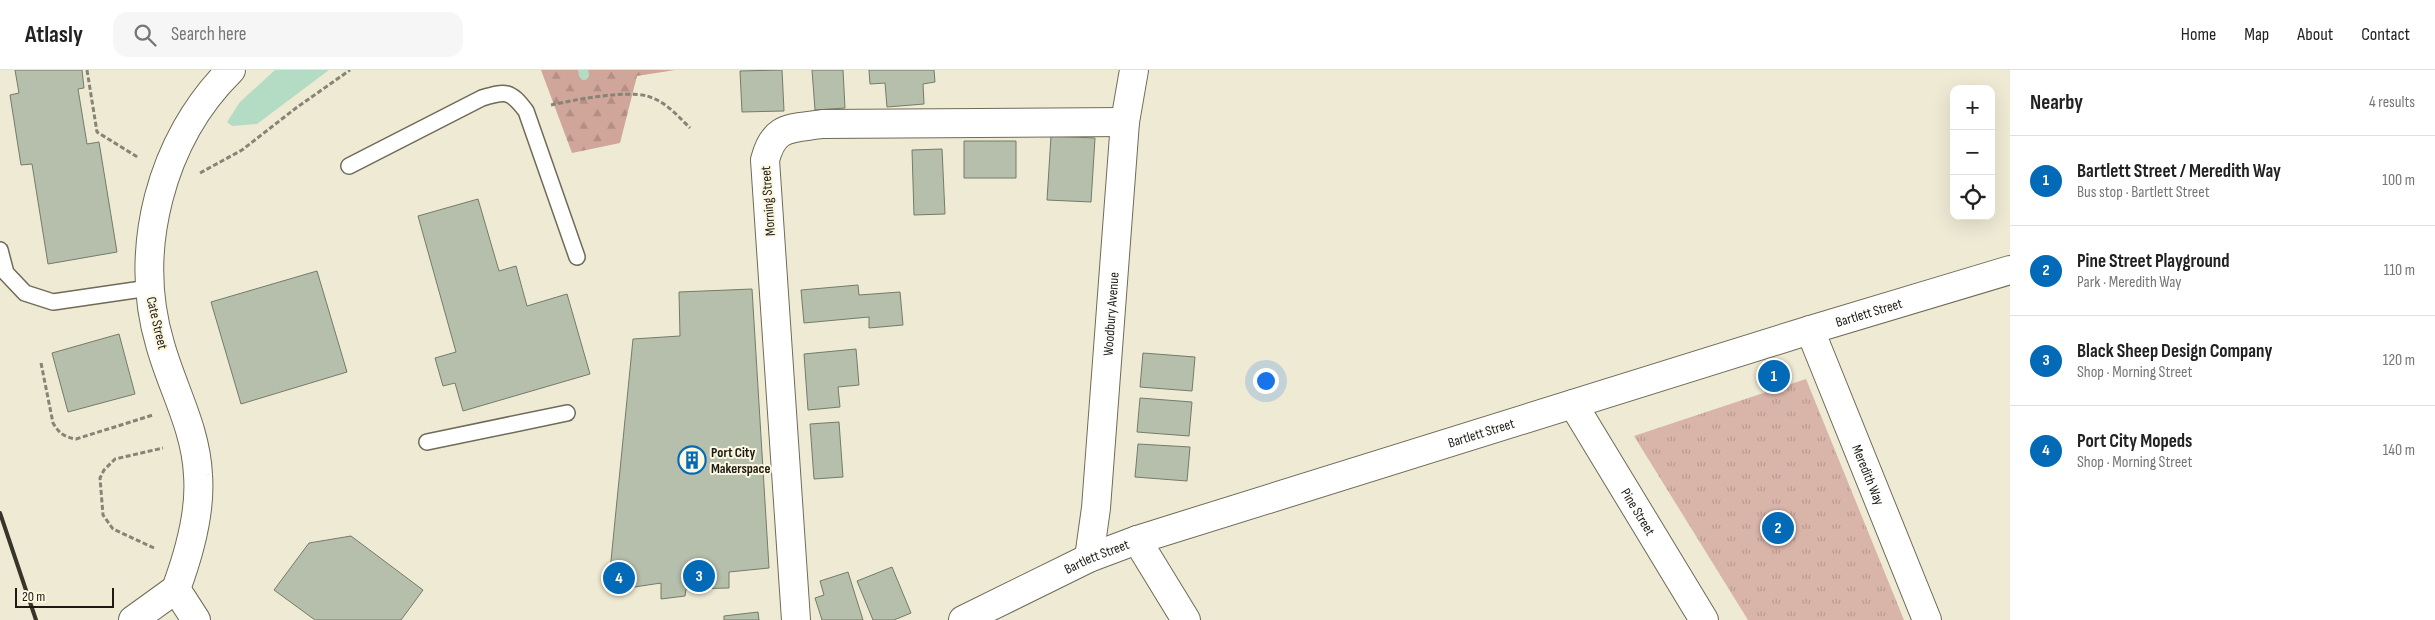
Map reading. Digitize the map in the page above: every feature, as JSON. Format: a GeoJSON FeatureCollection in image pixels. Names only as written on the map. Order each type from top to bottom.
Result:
{"type":"FeatureCollection","features":[{"type":"Feature","properties":{"kind":"street","name":"Woodbury Avenue"},"geometry":{"type":"LineString","coordinates":[[1089,558],[1096,508],[1125,122],[1134,70]]}},
{"type":"Feature","properties":{"kind":"street","name":"Cate Street"},"geometry":{"type":"LineString","coordinates":[[176,589],[185,564],[198,506],[198,473],[190,428],[160,344],[149,288],[151,238],[158,202],[168,169],[183,136],[223,73]]}},
{"type":"Feature","properties":{"kind":"street","name":"Morning Street"},"geometry":{"type":"LineString","coordinates":[[796,620],[765,160],[769,144],[778,133],[822,124],[1125,122]]}},
{"type":"Feature","properties":{"kind":"street","name":"Bartlett Street"},"geometry":{"type":"LineString","coordinates":[[963,620],[1089,558],[1137,540],[1810,330],[2010,270]]}},
{"type":"Feature","properties":{"kind":"street","name":"Meredith Way"},"geometry":{"type":"LineString","coordinates":[[1810,330],[1927,620]]}},
{"type":"Feature","properties":{"kind":"street","name":"Pine Street"},"geometry":{"type":"LineString","coordinates":[[1573,404],[1704,620]]}},
{"type":"Feature","properties":{"kind":"street"},"geometry":{"type":"LineString","coordinates":[[1137,540],[1186,620]]}},
{"type":"Feature","properties":{"kind":"street"},"geometry":{"type":"LineString","coordinates":[[133,620],[176,589],[196,620]]}},
{"type":"Feature","properties":{"kind":"lane"},"geometry":{"type":"LineString","coordinates":[[349,166],[482,98],[502,92],[516,97],[526,111],[577,258]]}},
{"type":"Feature","properties":{"kind":"lane"},"geometry":{"type":"LineString","coordinates":[[0,250],[6,273],[25,293],[53,302],[149,288]]}},
{"type":"Feature","properties":{"kind":"lane"},"geometry":{"type":"LineString","coordinates":[[427,442],[567,413]]}},
{"type":"Feature","properties":{"kind":"path"},"geometry":{"type":"LineString","coordinates":[[87,70],[97,132],[141,159],[192,178],[242,150],[296,108],[350,70]]}},
{"type":"Feature","properties":{"kind":"path"},"geometry":{"type":"LineString","coordinates":[[526,111],[564,102],[613,96],[646,96],[671,109],[690,128]]}},
{"type":"Feature","properties":{"kind":"path"},"geometry":{"type":"LineString","coordinates":[[41,363],[53,423],[58,432],[67,438],[76,439],[154,415]]}},
{"type":"Feature","properties":{"kind":"path"},"geometry":{"type":"LineString","coordinates":[[154,548],[113,529],[103,514],[100,478],[104,470],[115,459],[163,448]]}},
{"type":"Feature","properties":{"kind":"green space"},"geometry":{"type":"Polygon","coordinates":[[[541,70],[675,70],[637,76],[620,143],[572,153],[541,70]]]}},
{"type":"Feature","properties":{"kind":"green space"},"geometry":{"type":"Polygon","coordinates":[[[1806,379],[1904,620],[1748,620],[1634,436],[1806,379]]]}},
{"type":"Feature","properties":{"kind":"shaded area"},"geometry":{"type":"Polygon","coordinates":[[[275,70],[329,70],[257,124],[232,126],[227,122],[240,102],[275,70]]]}},
{"type":"Feature","properties":{"kind":"building"},"geometry":{"type":"Polygon","coordinates":[[[15,70],[82,70],[84,88],[78,89],[87,144],[99,142],[117,252],[48,264],[32,164],[21,165],[10,95],[19,93],[15,70]]]}},
{"type":"Feature","properties":{"kind":"building"},"geometry":{"type":"Polygon","coordinates":[[[782,70],[784,111],[742,112],[740,71],[782,70]]]}},
{"type":"Feature","properties":{"kind":"building"},"geometry":{"type":"Polygon","coordinates":[[[812,70],[843,70],[845,108],[815,110],[812,70]]]}},
{"type":"Feature","properties":{"kind":"building"},"geometry":{"type":"Polygon","coordinates":[[[869,70],[934,70],[935,82],[923,84],[924,104],[887,107],[885,83],[870,84],[869,70]]]}},
{"type":"Feature","properties":{"kind":"building"},"geometry":{"type":"Polygon","coordinates":[[[1051,136],[1095,138],[1091,202],[1047,200],[1051,136]]]}},
{"type":"Feature","properties":{"kind":"building"},"geometry":{"type":"Polygon","coordinates":[[[964,141],[1016,141],[1016,178],[964,178],[964,141]]]}},
{"type":"Feature","properties":{"kind":"building"},"geometry":{"type":"Polygon","coordinates":[[[942,149],[945,214],[914,215],[912,150],[942,149]]]}},
{"type":"Feature","properties":{"kind":"building"},"geometry":{"type":"Polygon","coordinates":[[[478,199],[499,271],[516,266],[527,306],[567,294],[590,374],[463,411],[455,383],[443,386],[435,358],[456,352],[418,216],[478,199]]]}},
{"type":"Feature","properties":{"kind":"building"},"geometry":{"type":"Polygon","coordinates":[[[317,271],[347,372],[241,404],[211,302],[317,271]]]}},
{"type":"Feature","properties":{"kind":"building"},"geometry":{"type":"Polygon","coordinates":[[[858,285],[859,295],[900,292],[903,325],[869,328],[869,317],[804,323],[801,290],[858,285]]]}},
{"type":"Feature","properties":{"kind":"building","name":"Port City Makerspace"},"geometry":{"type":"Polygon","coordinates":[[[752,289],[769,568],[729,572],[729,588],[686,589],[685,596],[661,599],[661,583],[608,591],[633,339],[680,336],[679,292],[752,289]]]}},
{"type":"Feature","properties":{"kind":"building"},"geometry":{"type":"Polygon","coordinates":[[[119,334],[135,394],[68,412],[52,353],[119,334]]]}},
{"type":"Feature","properties":{"kind":"building"},"geometry":{"type":"Polygon","coordinates":[[[856,349],[859,385],[838,387],[840,407],[808,410],[804,354],[856,349]]]}},
{"type":"Feature","properties":{"kind":"building"},"geometry":{"type":"Polygon","coordinates":[[[1143,353],[1195,357],[1192,391],[1140,387],[1143,353]]]}},
{"type":"Feature","properties":{"kind":"building"},"geometry":{"type":"Polygon","coordinates":[[[1140,398],[1192,402],[1189,436],[1137,432],[1140,398]]]}},
{"type":"Feature","properties":{"kind":"building"},"geometry":{"type":"Polygon","coordinates":[[[839,422],[843,477],[814,479],[810,424],[839,422]]]}},
{"type":"Feature","properties":{"kind":"building"},"geometry":{"type":"Polygon","coordinates":[[[1138,444],[1190,447],[1187,481],[1135,477],[1138,444]]]}},
{"type":"Feature","properties":{"kind":"building"},"geometry":{"type":"Polygon","coordinates":[[[351,536],[423,590],[401,620],[315,620],[274,590],[309,543],[351,536]]]}},
{"type":"Feature","properties":{"kind":"building"},"geometry":{"type":"Polygon","coordinates":[[[892,567],[911,613],[894,620],[873,620],[857,581],[892,567]]]}},
{"type":"Feature","properties":{"kind":"building"},"geometry":{"type":"Polygon","coordinates":[[[848,572],[863,620],[822,620],[815,598],[824,595],[820,581],[848,572]]]}},
{"type":"Feature","properties":{"kind":"building"},"geometry":{"type":"Polygon","coordinates":[[[758,612],[759,620],[724,620],[724,616],[758,612]]]}},
{"type":"Feature","properties":{"kind":"waterway"},"geometry":{"type":"LineString","coordinates":[[583,70],[584,75]]}},
{"type":"Feature","properties":{"kind":"railway"},"geometry":{"type":"LineString","coordinates":[[0,513],[36,620]]}},
{"type":"Feature","properties":{"kind":"place","name":"Bartlett Street / Meredith Way"},"geometry":{"type":"Point","coordinates":[1774,376]}},
{"type":"Feature","properties":{"kind":"place","name":"Port City Makerspace"},"geometry":{"type":"Point","coordinates":[692,460]}},
{"type":"Feature","properties":{"kind":"place","name":"Pine Street Playground"},"geometry":{"type":"Point","coordinates":[1778,528]}},
{"type":"Feature","properties":{"kind":"place","name":"Black Sheep Design Company"},"geometry":{"type":"Point","coordinates":[699,576]}},
{"type":"Feature","properties":{"kind":"place","name":"Port City Mopeds"},"geometry":{"type":"Point","coordinates":[619,578]}}]}
